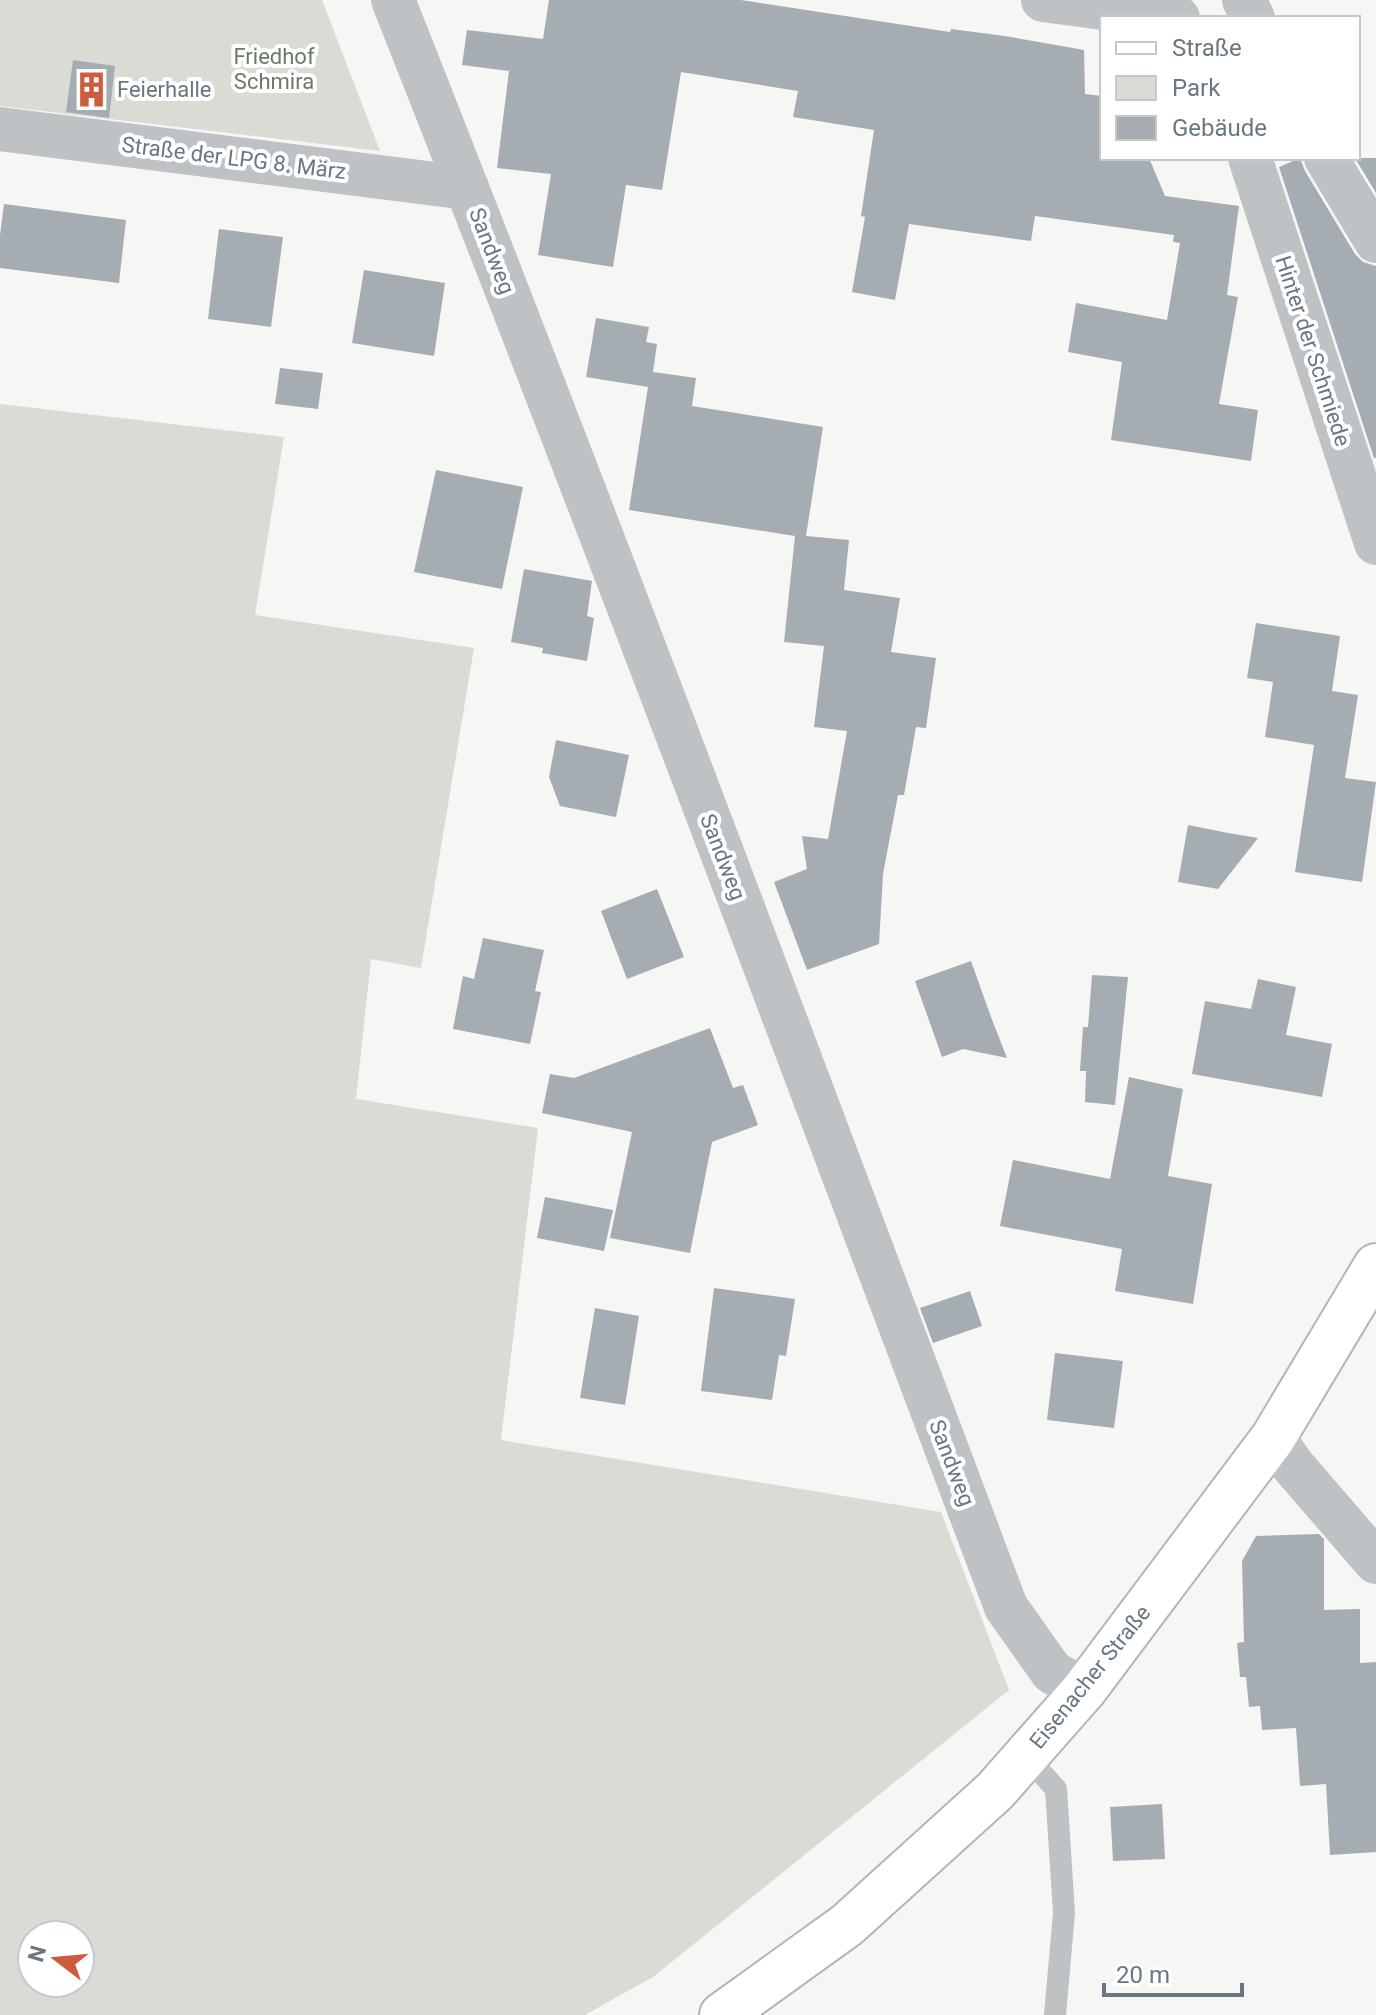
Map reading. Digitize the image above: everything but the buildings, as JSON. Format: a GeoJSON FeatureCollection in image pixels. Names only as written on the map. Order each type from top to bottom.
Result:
{"type":"FeatureCollection","features":[{"type":"Feature","properties":{"kind":"main road","name":"Eisenacher Straße"},"geometry":{"type":"LineString","coordinates":[[722,2015],[847,1925],[995,1791],[1084,1690],[1273,1438],[1376,1266]]}},
{"type":"Feature","properties":{"kind":"street","name":"Sandweg"},"geometry":{"type":"LineString","coordinates":[[393,0],[655,676],[1006,1607],[1052,1672],[1084,1690]]}},
{"type":"Feature","properties":{"kind":"street"},"geometry":{"type":"LineString","coordinates":[[1043,0],[1163,16]]}},
{"type":"Feature","properties":{"kind":"street","name":"Straße der LPG 8. März"},"geometry":{"type":"LineString","coordinates":[[0,129],[467,188]]}},
{"type":"Feature","properties":{"kind":"street","name":"Hinter der Schmiede"},"geometry":{"type":"LineString","coordinates":[[1251,160],[1376,543]]}},
{"type":"Feature","properties":{"kind":"street"},"geometry":{"type":"LineString","coordinates":[[1327,160],[1376,241]]}},
{"type":"Feature","properties":{"kind":"street"},"geometry":{"type":"LineString","coordinates":[[1273,1438],[1376,1562]]}},
{"type":"Feature","properties":{"kind":"lane"},"geometry":{"type":"LineString","coordinates":[[1026,1756],[1056,1789],[1064,1913],[1055,2015]]}},
{"type":"Feature","properties":{"kind":"green space","name":"Friedhof Schmira"},"geometry":{"type":"Polygon","coordinates":[[[0,0],[322,0],[380,151],[0,106],[0,0]]]}},
{"type":"Feature","properties":{"kind":"green space"},"geometry":{"type":"Polygon","coordinates":[[[0,404],[284,437],[255,615],[474,648],[421,968],[371,959],[356,1099],[538,1128],[501,1440],[941,1512],[1009,1690],[653,1977],[585,2015],[0,2015],[0,404]]]}},
{"type":"Feature","properties":{"kind":"place","name":"Feierhalle"},"geometry":{"type":"Point","coordinates":[91,89]}}]}
